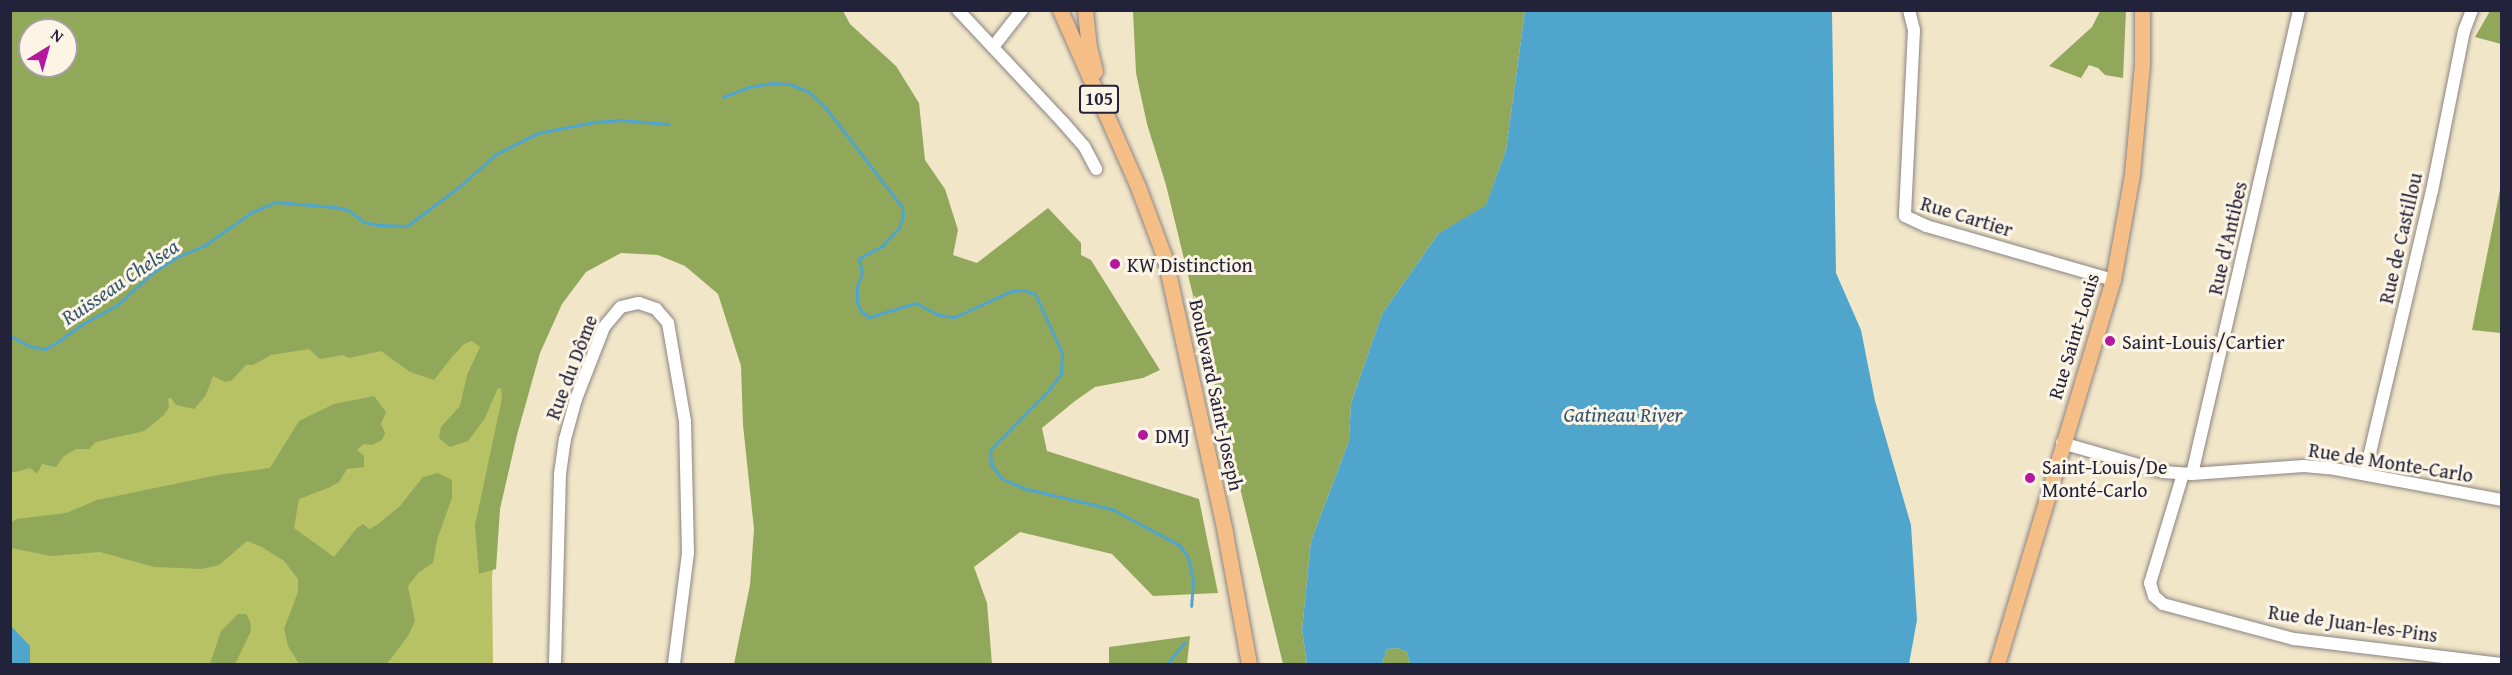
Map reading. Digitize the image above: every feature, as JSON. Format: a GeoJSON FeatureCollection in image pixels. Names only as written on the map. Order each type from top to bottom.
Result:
{"type":"FeatureCollection","features":[{"type":"Feature","properties":{"kind":"main road","name":"Boulevard Saint-Joseph"},"geometry":{"type":"LineString","coordinates":[[1060,10],[1137,187],[1165,259],[1225,533],[1249,664]]}},
{"type":"Feature","properties":{"kind":"main road"},"geometry":{"type":"LineString","coordinates":[[1085,10],[1089,47],[1095,71],[1137,187]]}},
{"type":"Feature","properties":{"kind":"main road","name":"Rue Saint-Louis"},"geometry":{"type":"LineString","coordinates":[[1997,664],[2113,280],[2132,174],[2142,65],[2142,10]]}},
{"type":"Feature","properties":{"kind":"street"},"geometry":{"type":"LineString","coordinates":[[958,10],[1084,146],[1096,169]]}},
{"type":"Feature","properties":{"kind":"street"},"geometry":{"type":"LineString","coordinates":[[993,47],[1022,10]]}},
{"type":"Feature","properties":{"kind":"street","name":"Rue Cartier"},"geometry":{"type":"LineString","coordinates":[[1909,10],[1914,30],[1905,216],[1926,226],[2113,280]]}},
{"type":"Feature","properties":{"kind":"street","name":"Rue d'Antibes"},"geometry":{"type":"LineString","coordinates":[[2188,474],[2299,10]]}},
{"type":"Feature","properties":{"kind":"street","name":"Rue de Castillou"},"geometry":{"type":"LineString","coordinates":[[2365,474],[2432,191],[2464,31],[2472,10]]}},
{"type":"Feature","properties":{"kind":"street","name":"Rue du Dôme"},"geometry":{"type":"LineString","coordinates":[[555,664],[560,474],[565,438],[576,399],[604,327],[621,307],[639,303],[656,309],[668,323],[685,421],[688,553],[674,664]]}},
{"type":"Feature","properties":{"kind":"street","name":"Rue de Monte-Carlo"},"geometry":{"type":"LineString","coordinates":[[2062,443],[2153,470],[2188,474],[2304,466],[2365,474],[2502,500]]}},
{"type":"Feature","properties":{"kind":"street","name":"Rue de Juan-les-Pins"},"geometry":{"type":"LineString","coordinates":[[2188,474],[2150,583],[2154,596],[2163,604],[2294,639],[2502,664]]}},
{"type":"Feature","properties":{"kind":"green space"},"geometry":{"type":"Polygon","coordinates":[[[10,11],[843,11],[850,24],[896,66],[919,103],[925,160],[945,189],[958,230],[953,255],[977,263],[1048,208],[1081,243],[1081,255],[1091,260],[1160,370],[1143,378],[1095,387],[1075,401],[1042,428],[1047,451],[1199,499],[1218,593],[1153,596],[1112,554],[1020,532],[974,567],[987,603],[992,664],[734,664],[750,585],[754,529],[743,425],[741,366],[718,294],[685,266],[658,255],[621,253],[586,272],[562,304],[540,353],[517,435],[500,509],[496,569],[479,574],[475,525],[502,398],[501,389],[498,388],[484,420],[468,441],[450,447],[439,438],[441,427],[460,406],[467,375],[480,347],[472,341],[464,344],[434,380],[410,372],[381,351],[349,358],[343,355],[320,359],[309,349],[271,355],[253,365],[246,365],[231,381],[225,382],[213,376],[206,395],[194,409],[176,405],[171,398],[168,399],[169,407],[164,415],[144,431],[96,442],[89,449],[76,449],[64,456],[56,467],[42,464],[37,474],[30,468],[11,473],[10,11]]]}},
{"type":"Feature","properties":{"kind":"green space"},"geometry":{"type":"Polygon","coordinates":[[[1133,11],[1525,11],[1506,150],[1486,206],[1438,234],[1382,314],[1351,403],[1349,441],[1311,541],[1302,630],[1307,664],[1283,664],[1166,185],[1147,124],[1136,73],[1133,11]]]}},
{"type":"Feature","properties":{"kind":"green space"},"geometry":{"type":"Polygon","coordinates":[[[2100,11],[2126,11],[2123,78],[2105,75],[2098,68],[2089,65],[2081,78],[2049,66],[2092,27],[2100,11]]]}},
{"type":"Feature","properties":{"kind":"green space"},"geometry":{"type":"Polygon","coordinates":[[[2490,11],[2501,11],[2501,44],[2475,37],[2490,11]]]}},
{"type":"Feature","properties":{"kind":"green space"},"geometry":{"type":"Polygon","coordinates":[[[2501,185],[2501,333],[2472,330],[2501,185]]]}},
{"type":"Feature","properties":{"kind":"green space"},"geometry":{"type":"Polygon","coordinates":[[[152,273],[537,354],[495,516],[492,580],[493,664],[11,664],[10,336],[152,273]]]}},
{"type":"Feature","properties":{"kind":"green space"},"geometry":{"type":"Polygon","coordinates":[[[374,396],[386,412],[381,424],[385,433],[382,440],[372,445],[364,444],[357,450],[364,456],[364,467],[347,469],[339,482],[299,499],[294,528],[334,557],[356,529],[363,524],[369,529],[377,525],[400,506],[423,477],[438,473],[452,480],[452,498],[437,540],[433,563],[419,572],[408,586],[415,621],[408,636],[387,664],[299,664],[288,646],[284,629],[298,592],[298,579],[284,561],[262,547],[247,541],[219,565],[201,569],[154,567],[100,552],[51,556],[11,548],[11,523],[16,519],[66,513],[97,500],[218,475],[270,468],[299,421],[334,404],[374,396]]]}},
{"type":"Feature","properties":{"kind":"green space"},"geometry":{"type":"Polygon","coordinates":[[[238,614],[246,614],[250,621],[251,631],[235,664],[210,664],[221,631],[238,614]]]}},
{"type":"Feature","properties":{"kind":"green space"},"geometry":{"type":"Polygon","coordinates":[[[1190,636],[1187,664],[1109,664],[1109,647],[1190,636]]]}},
{"type":"Feature","properties":{"kind":"green space"},"geometry":{"type":"Polygon","coordinates":[[[1398,648],[1407,652],[1410,664],[1382,664],[1387,649],[1398,648]]]}},
{"type":"Feature","properties":{"kind":"water","name":"Gatineau River"},"geometry":{"type":"Polygon","coordinates":[[[1525,11],[1832,11],[1836,273],[1861,330],[1875,401],[1911,525],[1917,620],[1909,664],[1410,664],[1407,652],[1398,648],[1387,649],[1382,664],[1307,664],[1302,630],[1311,541],[1349,441],[1351,403],[1382,314],[1438,234],[1486,205],[1506,150],[1525,11]]]}},
{"type":"Feature","properties":{"kind":"water"},"geometry":{"type":"Polygon","coordinates":[[[10,625],[30,646],[30,664],[11,664],[10,625]]]}},
{"type":"Feature","properties":{"kind":"waterway","name":"Ruisseau Chelsea"},"geometry":{"type":"LineString","coordinates":[[723,97],[749,87],[771,83],[790,84],[809,92],[825,107],[902,207],[903,216],[899,228],[882,246],[859,258],[862,273],[857,286],[857,302],[861,311],[869,317],[916,303],[939,315],[955,317],[1011,291],[1024,290],[1035,294],[1062,353],[1061,374],[1047,392],[990,450],[991,464],[1001,478],[1023,488],[1112,509],[1179,545],[1188,557],[1193,580],[1191,606]]}},
{"type":"Feature","properties":{"kind":"waterway","name":"Ruisseau Chelsea"},"geometry":{"type":"LineString","coordinates":[[10,336],[30,346],[45,349],[117,305],[152,273],[177,257],[205,245],[252,212],[276,202],[335,207],[348,210],[364,222],[407,226],[460,186],[496,154],[538,133],[594,122],[620,120],[669,124]]}},
{"type":"Feature","properties":{"kind":"waterway","name":"Ruisseau Chelsea"},"geometry":{"type":"LineString","coordinates":[[1167,664],[1185,642]]}},
{"type":"Feature","properties":{"kind":"place","name":"KW Distinction"},"geometry":{"type":"Point","coordinates":[1115,264]}},
{"type":"Feature","properties":{"kind":"place","name":"Saint-Louis/Cartier"},"geometry":{"type":"Point","coordinates":[2110,341]}},
{"type":"Feature","properties":{"kind":"place","name":"DMJ"},"geometry":{"type":"Point","coordinates":[1143,435]}},
{"type":"Feature","properties":{"kind":"place","name":"Saint-Louis/De Monté-Carlo"},"geometry":{"type":"Point","coordinates":[2030,478]}}]}
